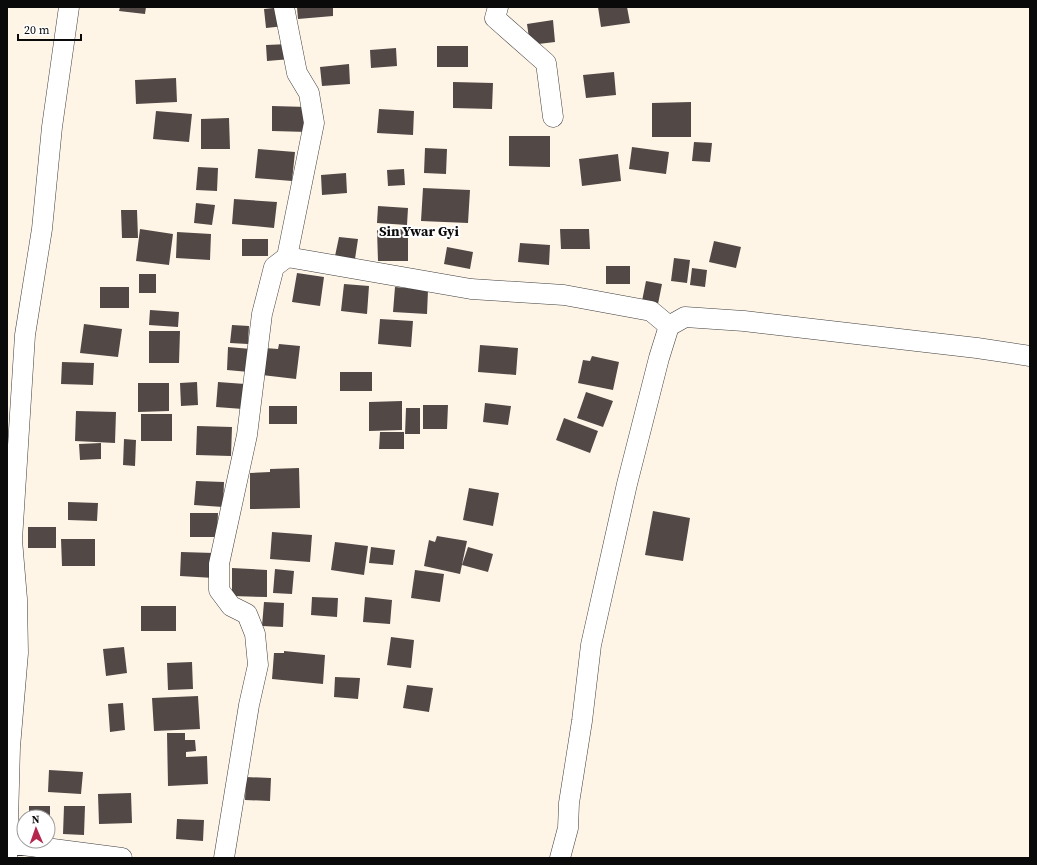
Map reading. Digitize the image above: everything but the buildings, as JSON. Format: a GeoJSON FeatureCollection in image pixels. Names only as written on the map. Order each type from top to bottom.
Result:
{"type":"FeatureCollection","features":[{"type":"Feature","properties":{"kind":"street"},"geometry":{"type":"LineString","coordinates":[[69,7],[52,127],[42,229],[25,335],[12,540],[17,599],[18,653],[10,747],[7,848],[122,858]]}},
{"type":"Feature","properties":{"kind":"street"},"geometry":{"type":"LineString","coordinates":[[224,858],[249,705],[258,665],[256,634],[247,614],[231,606],[219,590],[219,564],[247,436],[262,314],[274,267],[287,256],[314,123],[309,93],[297,73],[284,7]]}},
{"type":"Feature","properties":{"kind":"street"},"geometry":{"type":"LineString","coordinates":[[498,7],[495,18],[546,63],[552,117]]}},
{"type":"Feature","properties":{"kind":"street"},"geometry":{"type":"LineString","coordinates":[[287,256],[471,289],[564,295],[651,311],[669,326]]}},
{"type":"Feature","properties":{"kind":"street"},"geometry":{"type":"LineString","coordinates":[[560,858],[568,828],[569,803],[582,721],[591,645],[629,476],[659,358],[669,326],[685,317],[744,321],[977,348],[1030,356]]}},
{"type":"Feature","properties":{"kind":"district","name":"Sin Ywar Gyi"},"geometry":{"type":"Point","coordinates":[419,231]}}]}
